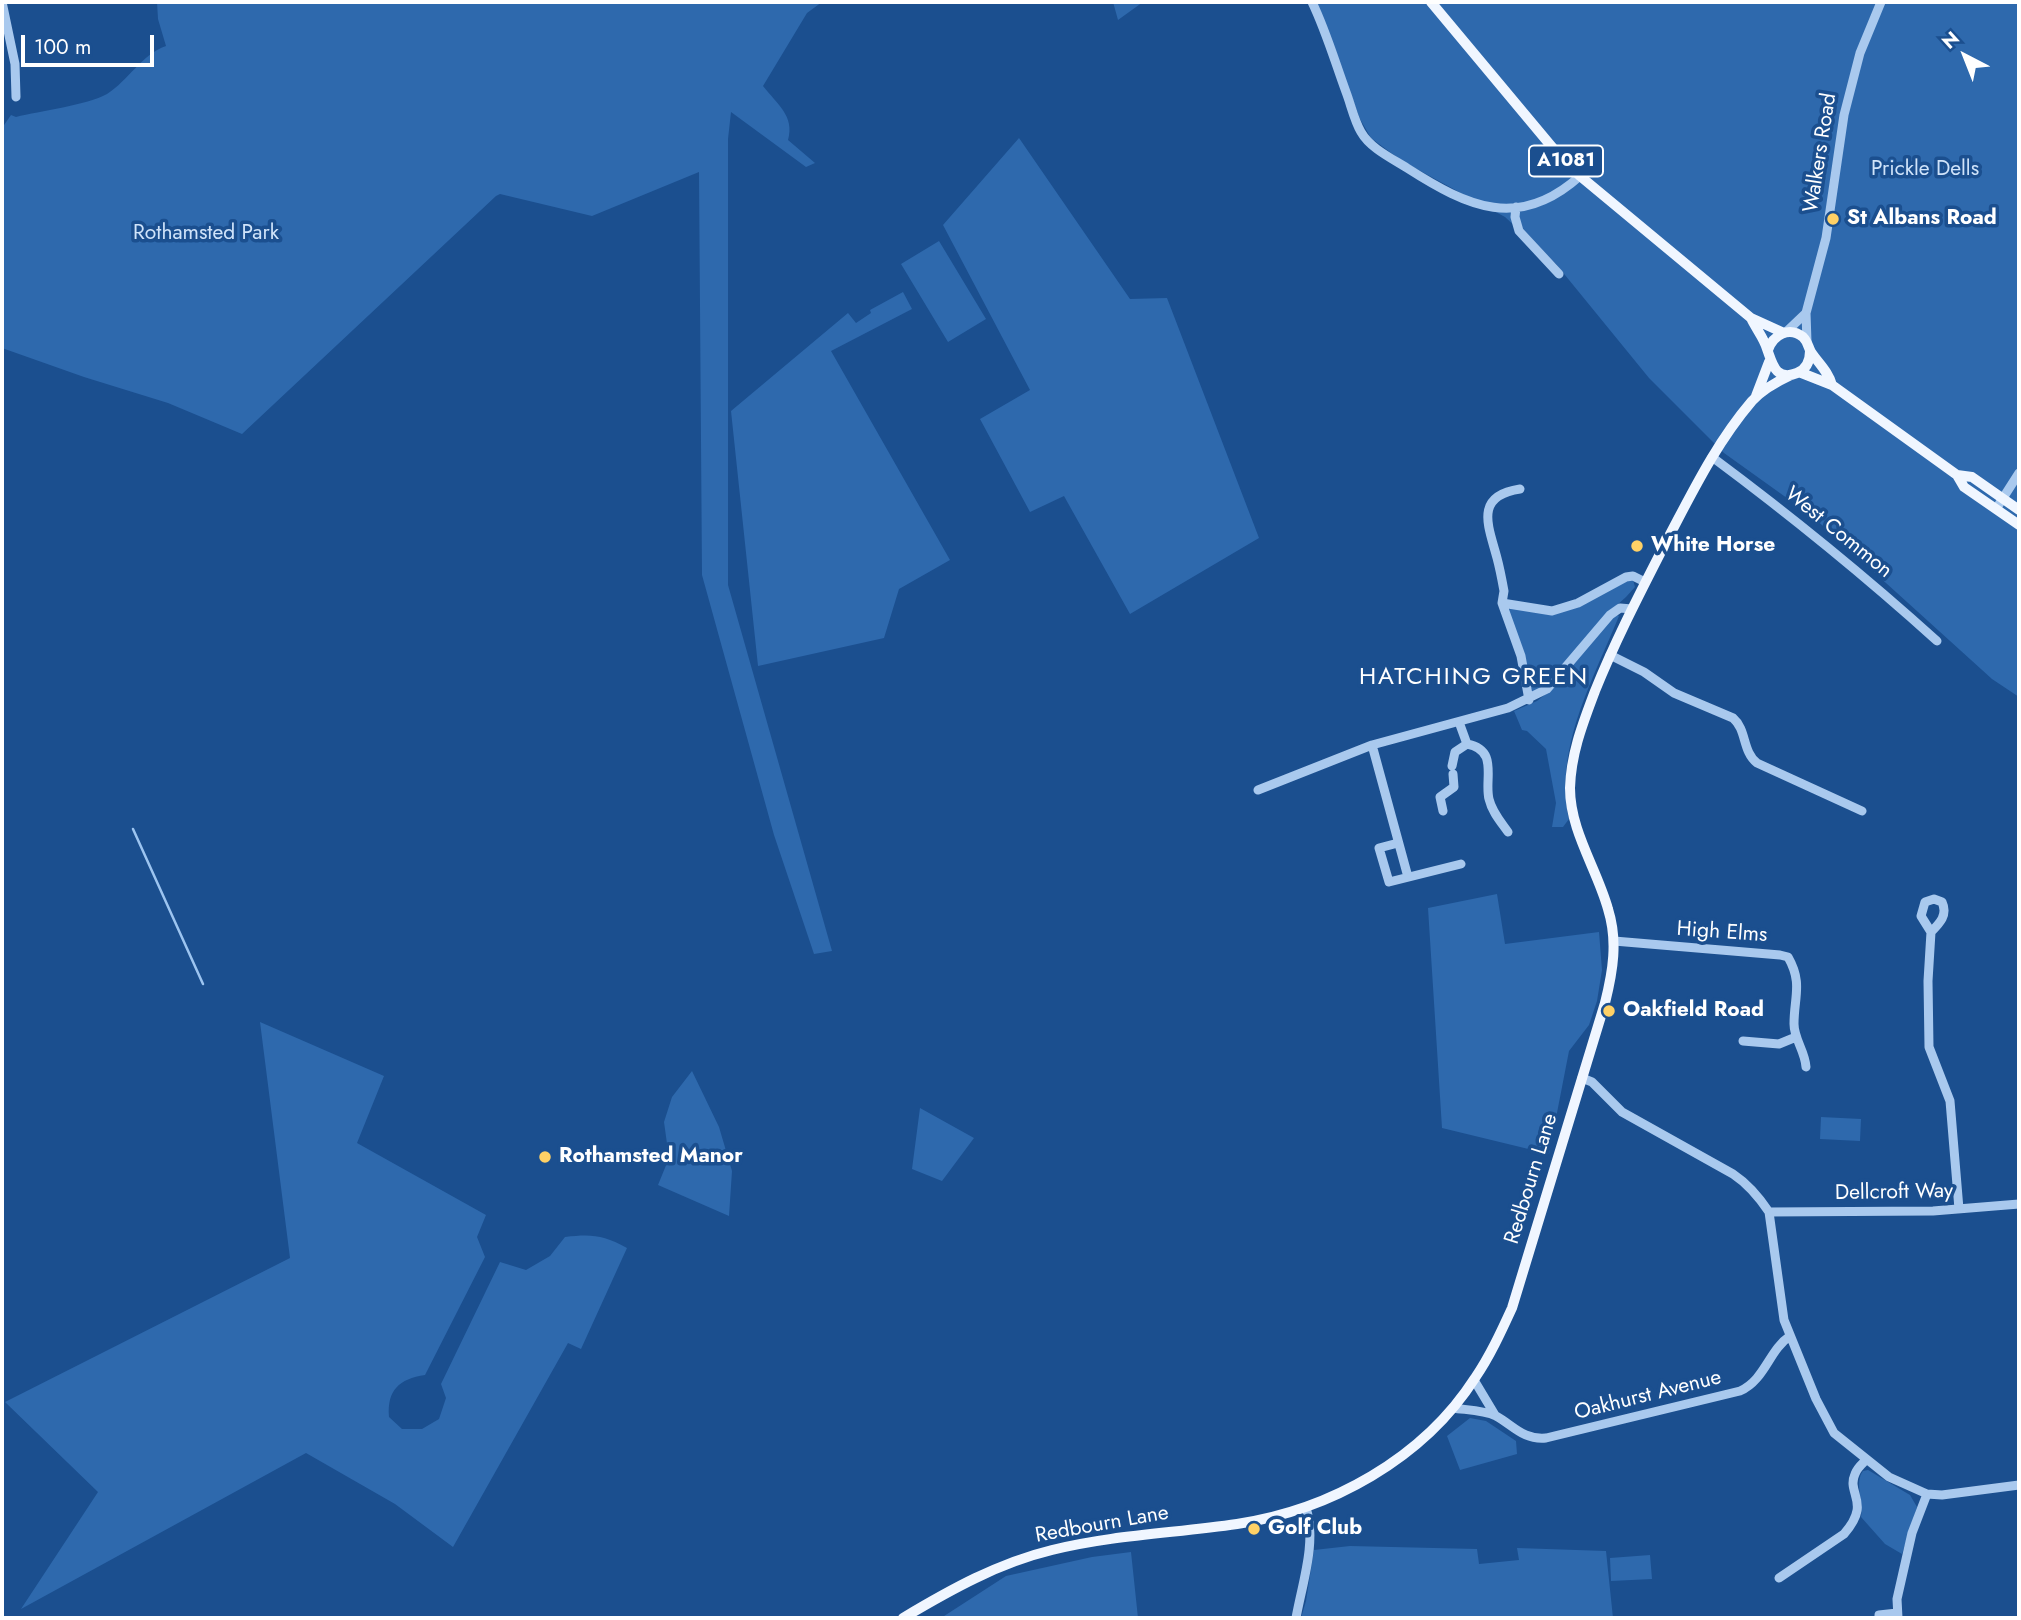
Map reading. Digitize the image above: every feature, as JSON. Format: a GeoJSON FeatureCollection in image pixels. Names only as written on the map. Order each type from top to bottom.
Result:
{"type":"FeatureCollection","features":[{"type":"Feature","properties":{"kind":"main road","name":"A1081"},"geometry":{"type":"LineString","coordinates":[[1431,2],[1557,153],[1580,176],[1751,318],[1785,333]]}},
{"type":"Feature","properties":{"kind":"main road","name":"A1081"},"geometry":{"type":"LineString","coordinates":[[1751,318],[1769,356]]}},
{"type":"Feature","properties":{"kind":"main road"},"geometry":{"type":"LineString","coordinates":[[1832,385],[1828,372],[1798,334],[1785,333],[1773,339],[1769,356],[1778,372],[1832,385],[1957,474],[1972,477],[2019,510]]}},
{"type":"Feature","properties":{"kind":"main road"},"geometry":{"type":"LineString","coordinates":[[1795,374],[1808,363],[1809,346]]}},
{"type":"Feature","properties":{"kind":"main road","name":"Redbourn Lane"},"geometry":{"type":"LineString","coordinates":[[1754,398],[1769,356]]}},
{"type":"Feature","properties":{"kind":"main road","name":"Redbourn Lane"},"geometry":{"type":"LineString","coordinates":[[903,1618],[991,1571],[1052,1549],[1241,1524],[1306,1508],[1341,1494],[1371,1477],[1410,1449],[1452,1408],[1474,1380],[1495,1345],[1512,1308],[1611,981],[1614,941],[1609,910],[1576,822],[1570,791],[1571,765],[1580,730],[1610,655],[1645,582],[1712,457],[1754,398],[1778,381],[1795,374]]}},
{"type":"Feature","properties":{"kind":"main road"},"geometry":{"type":"LineString","coordinates":[[1957,474],[1964,487],[2019,524]]}},
{"type":"Feature","properties":{"kind":"street"},"geometry":{"type":"LineString","coordinates":[[2,2],[15,64],[16,97]]}},
{"type":"Feature","properties":{"kind":"street"},"geometry":{"type":"LineString","coordinates":[[1312,2],[1358,126],[1369,142],[1433,185],[1493,209],[1532,205],[1563,191],[1580,176]]}},
{"type":"Feature","properties":{"kind":"street","name":"Walkers Road"},"geometry":{"type":"LineString","coordinates":[[1809,346],[1807,313],[1826,238],[1850,84],[1881,2]]}},
{"type":"Feature","properties":{"kind":"street"},"geometry":{"type":"LineString","coordinates":[[1516,207],[1515,217],[1519,231],[1559,274]]}},
{"type":"Feature","properties":{"kind":"street"},"geometry":{"type":"LineString","coordinates":[[1785,333],[1807,313]]}},
{"type":"Feature","properties":{"kind":"street","name":"West Common"},"geometry":{"type":"LineString","coordinates":[[1712,457],[1845,560],[1937,641]]}},
{"type":"Feature","properties":{"kind":"street"},"geometry":{"type":"LineString","coordinates":[[1996,509],[2019,473]]}},
{"type":"Feature","properties":{"kind":"street"},"geometry":{"type":"LineString","coordinates":[[1520,489],[1501,494],[1490,506],[1486,519],[1504,591],[1502,603],[1521,656],[1529,700]]}},
{"type":"Feature","properties":{"kind":"street"},"geometry":{"type":"LineString","coordinates":[[1502,603],[1552,611],[1578,603],[1626,577],[1633,576],[1645,582]]}},
{"type":"Feature","properties":{"kind":"street"},"geometry":{"type":"LineString","coordinates":[[1258,789],[1372,745],[1460,722],[1529,700],[1547,689],[1610,615],[1620,608],[1632,609]]}},
{"type":"Feature","properties":{"kind":"street"},"geometry":{"type":"LineString","coordinates":[[1610,655],[1644,672],[1674,694],[1733,718],[1740,725],[1749,755],[1757,763],[1862,811]]}},
{"type":"Feature","properties":{"kind":"street"},"geometry":{"type":"LineString","coordinates":[[1460,722],[1467,744]]}},
{"type":"Feature","properties":{"kind":"street"},"geometry":{"type":"LineString","coordinates":[[1443,811],[1440,797],[1454,787],[1454,752],[1467,744]]}},
{"type":"Feature","properties":{"kind":"street"},"geometry":{"type":"LineString","coordinates":[[1467,744],[1479,748],[1486,757],[1490,802],[1508,832]]}},
{"type":"Feature","properties":{"kind":"street"},"geometry":{"type":"LineString","coordinates":[[1372,745],[1408,877]]}},
{"type":"Feature","properties":{"kind":"street"},"geometry":{"type":"LineString","coordinates":[[1398,843],[1379,848],[1389,882],[1461,864]]}},
{"type":"Feature","properties":{"kind":"street"},"geometry":{"type":"LineString","coordinates":[[1931,932],[1928,981],[1929,1047],[1950,1101],[1959,1209]]}},
{"type":"Feature","properties":{"kind":"street","name":"High Elms"},"geometry":{"type":"LineString","coordinates":[[1614,941],[1784,955],[1792,964],[1797,980],[1794,1024],[1796,1037],[1804,1050],[1806,1067]]}},
{"type":"Feature","properties":{"kind":"street"},"geometry":{"type":"LineString","coordinates":[[1743,1041],[1779,1044],[1796,1037]]}},
{"type":"Feature","properties":{"kind":"street"},"geometry":{"type":"LineString","coordinates":[[1582,1078],[1597,1086],[1622,1112],[1744,1182],[1769,1212],[1780,1303],[1790,1336],[1828,1426],[1840,1440],[1908,1488],[1927,1494],[1942,1495],[2019,1485]]}},
{"type":"Feature","properties":{"kind":"street","name":"Dellcroft Way"},"geometry":{"type":"LineString","coordinates":[[1769,1212],[1851,1213],[2019,1204]]}},
{"type":"Feature","properties":{"kind":"street","name":"Oakhurst Avenue"},"geometry":{"type":"LineString","coordinates":[[1474,1380],[1495,1415],[1527,1437],[1546,1438],[1740,1391],[1754,1382],[1783,1341],[1790,1336]]}},
{"type":"Feature","properties":{"kind":"street","name":"Oakhurst Avenue"},"geometry":{"type":"LineString","coordinates":[[1452,1408],[1495,1415]]}},
{"type":"Feature","properties":{"kind":"street"},"geometry":{"type":"LineString","coordinates":[[1779,1578],[1850,1528],[1858,1512],[1859,1503],[1853,1482],[1854,1475],[1866,1460]]}},
{"type":"Feature","properties":{"kind":"street"},"geometry":{"type":"LineString","coordinates":[[1879,1618],[1879,1615],[1898,1616],[1897,1599],[1912,1533],[1927,1494]]}},
{"type":"Feature","properties":{"kind":"street"},"geometry":{"type":"LineString","coordinates":[[1296,1618],[1308,1552],[1309,1524],[1306,1508]]}},
{"type":"Feature","properties":{"kind":"green space","name":"Rothamsted Park"},"geometry":{"type":"Polygon","coordinates":[[[157,2],[822,2],[807,13],[763,86],[787,117],[790,132],[788,140],[815,163],[806,167],[731,112],[728,139],[728,585],[832,951],[814,954],[774,835],[702,575],[699,172],[592,216],[500,194],[496,196],[242,434],[168,403],[2,348],[2,128],[11,115],[16,117],[76,105],[98,98],[115,88],[149,55],[166,46],[158,19],[157,2]]]}},
{"type":"Feature","properties":{"kind":"green space"},"geometry":{"type":"Polygon","coordinates":[[[1113,2],[1143,2],[1118,20],[1113,2]]]}},
{"type":"Feature","properties":{"kind":"green space","name":"Prickle Dells"},"geometry":{"type":"Polygon","coordinates":[[[1317,2],[2019,2],[2019,697],[1992,679],[1812,516],[1724,453],[1649,378],[1556,264],[1505,217],[1402,161],[1371,138],[1360,119],[1317,2]]]}},
{"type":"Feature","properties":{"kind":"green space"},"geometry":{"type":"Polygon","coordinates":[[[1019,138],[1130,299],[1167,298],[1259,538],[1130,614],[1064,496],[1030,512],[980,419],[1030,390],[943,225],[1019,138]]]}},
{"type":"Feature","properties":{"kind":"green space"},"geometry":{"type":"Polygon","coordinates":[[[939,241],[986,319],[948,342],[901,264],[939,241]]]}},
{"type":"Feature","properties":{"kind":"green space"},"geometry":{"type":"Polygon","coordinates":[[[903,292],[912,309],[831,351],[950,560],[899,589],[884,638],[758,666],[731,411],[848,313],[856,323],[871,313],[870,310],[903,292]]]}},
{"type":"Feature","properties":{"kind":"green space","name":"HATCHING GREEN"},"geometry":{"type":"Polygon","coordinates":[[[1628,580],[1633,580],[1635,587],[1606,615],[1542,689],[1533,694],[1508,611],[1510,608],[1552,615],[1581,605],[1628,580]]]}},
{"type":"Feature","properties":{"kind":"green space","name":"HATCHING GREEN"},"geometry":{"type":"Polygon","coordinates":[[[1615,614],[1619,616],[1588,690],[1571,740],[1566,793],[1569,819],[1563,827],[1552,827],[1556,803],[1546,749],[1527,731],[1522,730],[1514,711],[1537,701],[1547,693],[1615,614]]]}},
{"type":"Feature","properties":{"kind":"green space"},"geometry":{"type":"Polygon","coordinates":[[[1497,894],[1505,944],[1599,932],[1602,970],[1597,1001],[1589,1025],[1569,1051],[1549,1154],[1442,1128],[1428,908],[1497,894]]]}},
{"type":"Feature","properties":{"kind":"green space"},"geometry":{"type":"Polygon","coordinates":[[[260,1022],[384,1076],[357,1143],[486,1215],[477,1237],[485,1257],[425,1375],[408,1379],[396,1387],[390,1400],[389,1417],[402,1429],[422,1429],[439,1419],[446,1398],[441,1384],[500,1262],[526,1270],[550,1256],[565,1237],[597,1236],[627,1248],[581,1349],[568,1343],[453,1547],[395,1504],[306,1453],[21,1609],[98,1492],[5,1402],[290,1258],[260,1022]]]}},
{"type":"Feature","properties":{"kind":"green space"},"geometry":{"type":"Polygon","coordinates":[[[692,1071],[719,1127],[732,1171],[729,1216],[658,1185],[669,1158],[664,1122],[672,1097],[692,1071]]]}},
{"type":"Feature","properties":{"kind":"green space"},"geometry":{"type":"Polygon","coordinates":[[[920,1108],[974,1138],[942,1181],[912,1169],[920,1108]]]}},
{"type":"Feature","properties":{"kind":"green space"},"geometry":{"type":"Polygon","coordinates":[[[1821,1117],[1861,1119],[1860,1141],[1820,1139],[1821,1117]]]}},
{"type":"Feature","properties":{"kind":"green space"},"geometry":{"type":"Polygon","coordinates":[[[1470,1418],[1486,1421],[1516,1441],[1517,1454],[1460,1470],[1447,1436],[1470,1418]]]}},
{"type":"Feature","properties":{"kind":"green space"},"geometry":{"type":"Polygon","coordinates":[[[1868,1470],[1910,1495],[1917,1507],[1902,1554],[1885,1544],[1861,1517],[1859,1481],[1863,1471],[1868,1470]]]}},
{"type":"Feature","properties":{"kind":"green space"},"geometry":{"type":"Polygon","coordinates":[[[1350,1546],[1477,1549],[1479,1564],[1519,1560],[1517,1548],[1606,1551],[1613,1618],[1301,1618],[1314,1550],[1350,1546]]]}},
{"type":"Feature","properties":{"kind":"green space"},"geometry":{"type":"Polygon","coordinates":[[[1131,1552],[1138,1618],[941,1618],[1006,1576],[1092,1557],[1131,1552]]]}},
{"type":"Feature","properties":{"kind":"green space"},"geometry":{"type":"Polygon","coordinates":[[[1650,1555],[1652,1579],[1611,1581],[1610,1558],[1650,1555]]]}},
{"type":"Feature","properties":{"kind":"waterway"},"geometry":{"type":"LineString","coordinates":[[133,829],[203,984]]}},
{"type":"Feature","properties":{"kind":"place","name":"St Albans Road"},"geometry":{"type":"Point","coordinates":[1833,219]}},
{"type":"Feature","properties":{"kind":"place","name":"White Horse"},"geometry":{"type":"Point","coordinates":[1637,546]}},
{"type":"Feature","properties":{"kind":"place","name":"Oakfield Road"},"geometry":{"type":"Point","coordinates":[1609,1011]}},
{"type":"Feature","properties":{"kind":"place","name":"Rothamsted Manor"},"geometry":{"type":"Point","coordinates":[545,1157]}},
{"type":"Feature","properties":{"kind":"place","name":"Golf Club"},"geometry":{"type":"Point","coordinates":[1254,1529]}},
{"type":"Feature","properties":{"kind":"district","name":"HATCHING GREEN"},"geometry":{"type":"Point","coordinates":[1474,678]}}]}
